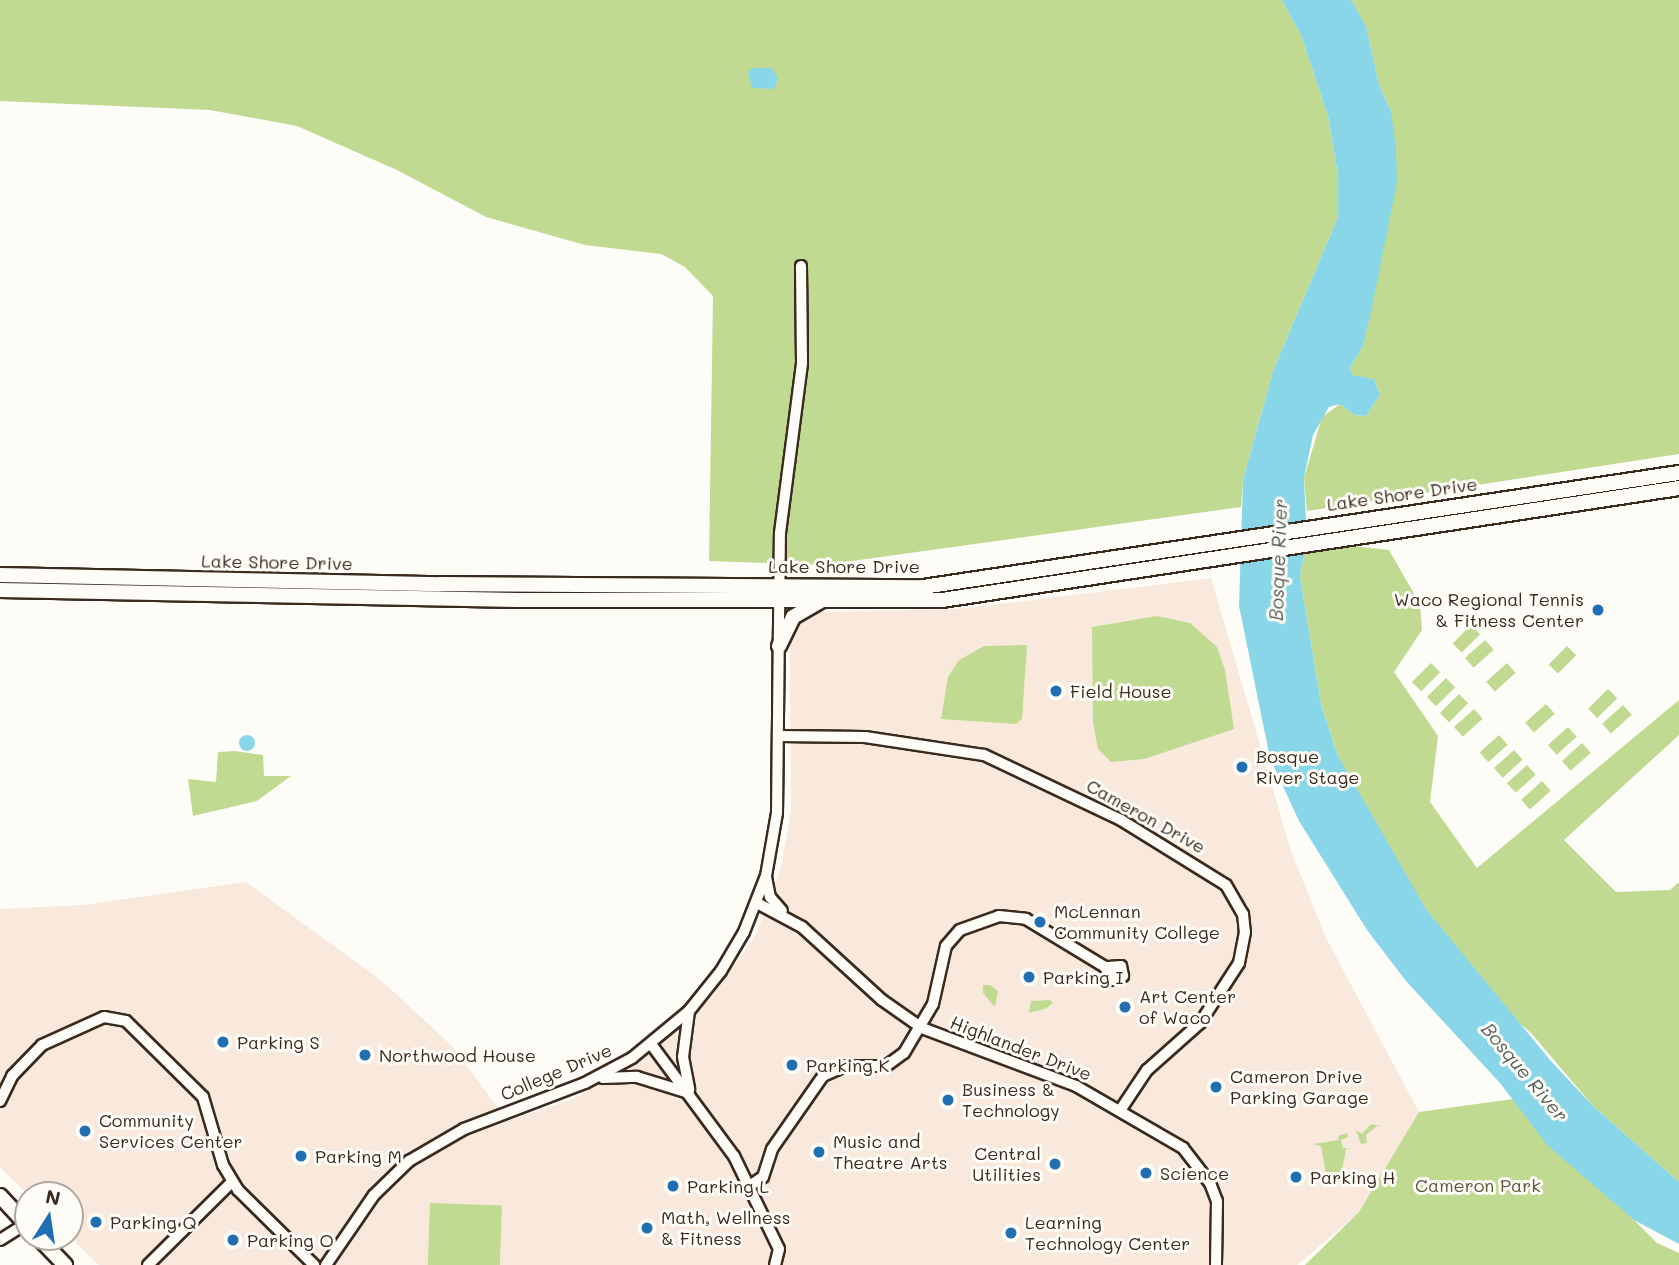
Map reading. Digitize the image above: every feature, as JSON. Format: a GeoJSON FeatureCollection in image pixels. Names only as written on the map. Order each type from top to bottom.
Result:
{"type":"FeatureCollection","features":[{"type":"Feature","properties":{"kind":"main road","name":"Lake Shore Drive"},"geometry":{"type":"LineString","coordinates":[[0,590],[518,600],[945,585],[1213,540],[1679,473]]}},
{"type":"Feature","properties":{"kind":"main road","name":"Lake Shore Drive"},"geometry":{"type":"LineString","coordinates":[[0,575],[779,592],[823,600],[961,598],[1679,488]]}},
{"type":"Feature","properties":{"kind":"main road"},"geometry":{"type":"LineString","coordinates":[[779,646],[793,617],[823,600]]}},
{"type":"Feature","properties":{"kind":"main road"},"geometry":{"type":"LineString","coordinates":[[0,1196],[14,1211]]}},
{"type":"Feature","properties":{"kind":"main road"},"geometry":{"type":"LineString","coordinates":[[52,1251],[65,1265]]}},
{"type":"Feature","properties":{"kind":"street","name":"College Drive"},"geometry":{"type":"LineString","coordinates":[[326,1265],[374,1195],[418,1154],[464,1129],[592,1080],[651,1044],[689,1011],[733,952],[757,903],[766,876],[777,813],[780,533],[802,363],[801,266]]}},
{"type":"Feature","properties":{"kind":"street","name":"Cameron Drive"},"geometry":{"type":"LineString","coordinates":[[779,736],[865,737],[984,755],[1121,820],[1226,885],[1243,914],[1245,932],[1239,963],[1200,1023],[1147,1070],[1121,1110]]}},
{"type":"Feature","properties":{"kind":"street","name":"Highlander Drive"},"geometry":{"type":"LineString","coordinates":[[766,876],[770,897],[787,916],[882,1000],[920,1027],[1048,1074],[1121,1110],[1183,1148],[1210,1183],[1220,1227],[1216,1265]]}},
{"type":"Feature","properties":{"kind":"street","name":"Highlander Drive"},"geometry":{"type":"LineString","coordinates":[[757,903],[787,916]]}},
{"type":"Feature","properties":{"kind":"street"},"geometry":{"type":"LineString","coordinates":[[748,1186],[764,1177],[772,1149],[823,1076],[845,1066],[886,1066],[904,1053],[939,988],[946,946],[960,930],[985,918],[1026,919],[1105,967]]}},
{"type":"Feature","properties":{"kind":"street"},"geometry":{"type":"LineString","coordinates":[[689,1011],[683,1057],[691,1094]]}},
{"type":"Feature","properties":{"kind":"street"},"geometry":{"type":"LineString","coordinates":[[0,1101],[12,1076],[42,1045],[104,1017],[119,1017],[203,1097],[232,1182],[314,1265]]}},
{"type":"Feature","properties":{"kind":"street"},"geometry":{"type":"LineString","coordinates":[[651,1044],[691,1094],[734,1156],[779,1249],[776,1263]]}},
{"type":"Feature","properties":{"kind":"street"},"geometry":{"type":"LineString","coordinates":[[592,1080],[637,1077],[691,1094]]}},
{"type":"Feature","properties":{"kind":"street"},"geometry":{"type":"LineString","coordinates":[[148,1265],[232,1182]]}},
{"type":"Feature","properties":{"kind":"shaded area","name":"McLennan Community College"},"geometry":{"type":"Polygon","coordinates":[[[1211,578],[1291,851],[1326,938],[1419,1112],[1367,1206],[1297,1265],[99,1265],[84,1251],[84,1181],[14,1181],[0,1167],[0,909],[83,905],[246,882],[382,981],[452,1046],[508,1121],[573,1099],[640,1062],[712,996],[756,935],[781,867],[791,810],[790,636],[798,619],[813,612],[958,609],[1211,578]]]}},
{"type":"Feature","properties":{"kind":"green space"},"geometry":{"type":"Polygon","coordinates":[[[0,0],[1282,0],[1301,35],[1328,116],[1338,175],[1338,217],[1273,371],[1243,480],[1241,507],[823,565],[709,561],[713,296],[685,267],[661,254],[585,245],[486,217],[397,170],[297,126],[210,110],[0,101],[0,0]]]}},
{"type":"Feature","properties":{"kind":"green space"},"geometry":{"type":"Polygon","coordinates":[[[1351,0],[1679,0],[1679,454],[1307,511],[1304,478],[1322,417],[1340,404],[1355,415],[1366,416],[1380,395],[1374,379],[1352,376],[1350,368],[1363,346],[1391,111],[1379,85],[1366,27],[1351,0]]]}},
{"type":"Feature","properties":{"kind":"green space"},"geometry":{"type":"Polygon","coordinates":[[[1307,541],[1389,550],[1420,604],[1422,630],[1394,672],[1438,736],[1430,802],[1477,868],[1679,700],[1679,735],[1564,840],[1616,892],[1670,890],[1679,882],[1679,1182],[1593,1106],[1532,1034],[1509,1014],[1426,909],[1376,827],[1337,754],[1321,704],[1300,577],[1307,541]]]}},
{"type":"Feature","properties":{"kind":"green space"},"geometry":{"type":"Polygon","coordinates":[[[1157,616],[1190,623],[1217,647],[1225,670],[1234,729],[1144,759],[1111,762],[1098,749],[1093,723],[1092,627],[1157,616]]]}},
{"type":"Feature","properties":{"kind":"green space"},"geometry":{"type":"Polygon","coordinates":[[[1471,625],[1480,634],[1462,653],[1453,643],[1471,625]]]}},
{"type":"Feature","properties":{"kind":"green space"},"geometry":{"type":"Polygon","coordinates":[[[1485,640],[1494,650],[1474,668],[1465,658],[1485,640]]]}},
{"type":"Feature","properties":{"kind":"green space"},"geometry":{"type":"Polygon","coordinates":[[[1027,645],[1022,719],[1016,724],[941,719],[948,677],[959,660],[984,646],[1027,645]]]}},
{"type":"Feature","properties":{"kind":"green space"},"geometry":{"type":"Polygon","coordinates":[[[1567,646],[1576,655],[1558,674],[1549,664],[1567,646]]]}},
{"type":"Feature","properties":{"kind":"green space"},"geometry":{"type":"Polygon","coordinates":[[[1431,663],[1440,672],[1421,691],[1412,682],[1431,663]]]}},
{"type":"Feature","properties":{"kind":"green space"},"geometry":{"type":"Polygon","coordinates":[[[1507,663],[1516,673],[1495,691],[1486,682],[1507,663]]]}},
{"type":"Feature","properties":{"kind":"green space"},"geometry":{"type":"Polygon","coordinates":[[[1446,678],[1455,687],[1436,706],[1427,697],[1446,678]]]}},
{"type":"Feature","properties":{"kind":"green space"},"geometry":{"type":"Polygon","coordinates":[[[1608,689],[1617,698],[1597,718],[1588,709],[1608,689]]]}},
{"type":"Feature","properties":{"kind":"green space"},"geometry":{"type":"Polygon","coordinates":[[[1459,694],[1468,703],[1449,722],[1440,713],[1459,694]]]}},
{"type":"Feature","properties":{"kind":"green space"},"geometry":{"type":"Polygon","coordinates":[[[1546,704],[1555,714],[1534,732],[1525,723],[1546,704]]]}},
{"type":"Feature","properties":{"kind":"green space"},"geometry":{"type":"Polygon","coordinates":[[[1623,705],[1632,715],[1611,733],[1602,724],[1623,705]]]}},
{"type":"Feature","properties":{"kind":"green space"},"geometry":{"type":"Polygon","coordinates":[[[1474,709],[1483,719],[1463,737],[1454,727],[1474,709]]]}},
{"type":"Feature","properties":{"kind":"green space"},"geometry":{"type":"Polygon","coordinates":[[[1568,727],[1577,737],[1557,755],[1548,745],[1568,727]]]}},
{"type":"Feature","properties":{"kind":"green space"},"geometry":{"type":"Polygon","coordinates":[[[1499,735],[1508,745],[1488,762],[1480,752],[1499,735]]]}},
{"type":"Feature","properties":{"kind":"green space"},"geometry":{"type":"Polygon","coordinates":[[[1582,743],[1591,753],[1571,771],[1562,761],[1582,743]]]}},
{"type":"Feature","properties":{"kind":"green space"},"geometry":{"type":"Polygon","coordinates":[[[1514,750],[1523,760],[1503,778],[1494,768],[1514,750]]]}},
{"type":"Feature","properties":{"kind":"green space"},"geometry":{"type":"Polygon","coordinates":[[[235,751],[263,755],[264,776],[291,776],[257,801],[193,816],[188,779],[216,782],[218,752],[235,751]]]}},
{"type":"Feature","properties":{"kind":"green space"},"geometry":{"type":"Polygon","coordinates":[[[1527,765],[1536,775],[1516,793],[1507,783],[1527,765]]]}},
{"type":"Feature","properties":{"kind":"green space"},"geometry":{"type":"Polygon","coordinates":[[[1542,781],[1551,791],[1530,809],[1521,800],[1542,781]]]}},
{"type":"Feature","properties":{"kind":"green space"},"geometry":{"type":"Polygon","coordinates":[[[983,985],[990,985],[998,991],[995,1007],[983,993],[983,985]]]}},
{"type":"Feature","properties":{"kind":"green space"},"geometry":{"type":"Polygon","coordinates":[[[1050,1000],[1053,1003],[1045,1009],[1029,1013],[1031,1001],[1050,1000]]]}},
{"type":"Feature","properties":{"kind":"green space","name":"Cameron Park"},"geometry":{"type":"Polygon","coordinates":[[[1513,1099],[1657,1243],[1679,1253],[1679,1265],[1305,1265],[1359,1212],[1419,1112],[1513,1099]]]}},
{"type":"Feature","properties":{"kind":"green space"},"geometry":{"type":"Polygon","coordinates":[[[1371,1124],[1384,1127],[1377,1126],[1366,1135],[1367,1143],[1361,1144],[1356,1130],[1362,1134],[1371,1124]]]}},
{"type":"Feature","properties":{"kind":"green space"},"geometry":{"type":"Polygon","coordinates":[[[1347,1133],[1348,1137],[1341,1140],[1343,1148],[1353,1149],[1346,1149],[1341,1176],[1346,1180],[1328,1186],[1321,1146],[1313,1144],[1339,1140],[1338,1136],[1347,1133]]]}},
{"type":"Feature","properties":{"kind":"green space"},"geometry":{"type":"Polygon","coordinates":[[[430,1203],[502,1206],[500,1265],[428,1265],[430,1203]]]}},
{"type":"Feature","properties":{"kind":"water","name":"Bosque River"},"geometry":{"type":"Polygon","coordinates":[[[1282,0],[1351,0],[1366,26],[1379,85],[1391,111],[1396,149],[1397,182],[1373,302],[1363,346],[1350,368],[1352,375],[1374,379],[1380,395],[1366,416],[1355,415],[1340,404],[1329,407],[1313,435],[1304,478],[1307,541],[1300,577],[1321,704],[1337,754],[1426,909],[1550,1060],[1593,1106],[1679,1182],[1679,1244],[1634,1220],[1547,1145],[1500,1083],[1406,981],[1367,930],[1299,821],[1270,758],[1239,606],[1243,480],[1273,371],[1338,217],[1338,175],[1328,116],[1301,35],[1282,0]]]}},
{"type":"Feature","properties":{"kind":"water"},"geometry":{"type":"Polygon","coordinates":[[[752,68],[772,68],[778,79],[774,89],[752,88],[748,72],[752,68]]]}},
{"type":"Feature","properties":{"kind":"water"},"geometry":{"type":"Polygon","coordinates":[[[244,735],[250,735],[255,743],[253,749],[244,751],[239,746],[239,740],[244,735]]]}},
{"type":"Feature","properties":{"kind":"place","name":"Waco Regional Tennis & Fitness Center"},"geometry":{"type":"Point","coordinates":[1598,610]}},
{"type":"Feature","properties":{"kind":"place","name":"Field House"},"geometry":{"type":"Point","coordinates":[1056,691]}},
{"type":"Feature","properties":{"kind":"place","name":"Bosque River Stage"},"geometry":{"type":"Point","coordinates":[1242,767]}},
{"type":"Feature","properties":{"kind":"place","name":"McLennan Community College"},"geometry":{"type":"Point","coordinates":[1040,922]}},
{"type":"Feature","properties":{"kind":"place","name":"Parking I"},"geometry":{"type":"Point","coordinates":[1029,977]}},
{"type":"Feature","properties":{"kind":"place","name":"Art Center of Waco"},"geometry":{"type":"Point","coordinates":[1125,1007]}},
{"type":"Feature","properties":{"kind":"place","name":"Parking S"},"geometry":{"type":"Point","coordinates":[223,1042]}},
{"type":"Feature","properties":{"kind":"place","name":"Northwood House"},"geometry":{"type":"Point","coordinates":[365,1055]}},
{"type":"Feature","properties":{"kind":"place","name":"Parking K"},"geometry":{"type":"Point","coordinates":[792,1065]}},
{"type":"Feature","properties":{"kind":"place","name":"Cameron Drive Parking Garage"},"geometry":{"type":"Point","coordinates":[1216,1087]}},
{"type":"Feature","properties":{"kind":"place","name":"Business & Technology"},"geometry":{"type":"Point","coordinates":[948,1100]}},
{"type":"Feature","properties":{"kind":"place","name":"Community Services Center"},"geometry":{"type":"Point","coordinates":[85,1131]}},
{"type":"Feature","properties":{"kind":"place","name":"Music and Theatre Arts"},"geometry":{"type":"Point","coordinates":[819,1152]}},
{"type":"Feature","properties":{"kind":"place","name":"Parking M"},"geometry":{"type":"Point","coordinates":[301,1156]}},
{"type":"Feature","properties":{"kind":"place","name":"Central Utilities"},"geometry":{"type":"Point","coordinates":[1055,1164]}},
{"type":"Feature","properties":{"kind":"place","name":"Science"},"geometry":{"type":"Point","coordinates":[1146,1173]}},
{"type":"Feature","properties":{"kind":"place","name":"Parking H"},"geometry":{"type":"Point","coordinates":[1296,1177]}},
{"type":"Feature","properties":{"kind":"place","name":"Parking L"},"geometry":{"type":"Point","coordinates":[673,1186]}},
{"type":"Feature","properties":{"kind":"place","name":"Parking Q"},"geometry":{"type":"Point","coordinates":[96,1222]}},
{"type":"Feature","properties":{"kind":"place","name":"Math, Wellness & Fitness"},"geometry":{"type":"Point","coordinates":[647,1228]}},
{"type":"Feature","properties":{"kind":"place","name":"Learning Technology Center"},"geometry":{"type":"Point","coordinates":[1011,1233]}},
{"type":"Feature","properties":{"kind":"place","name":"Parking O"},"geometry":{"type":"Point","coordinates":[233,1240]}}]}
